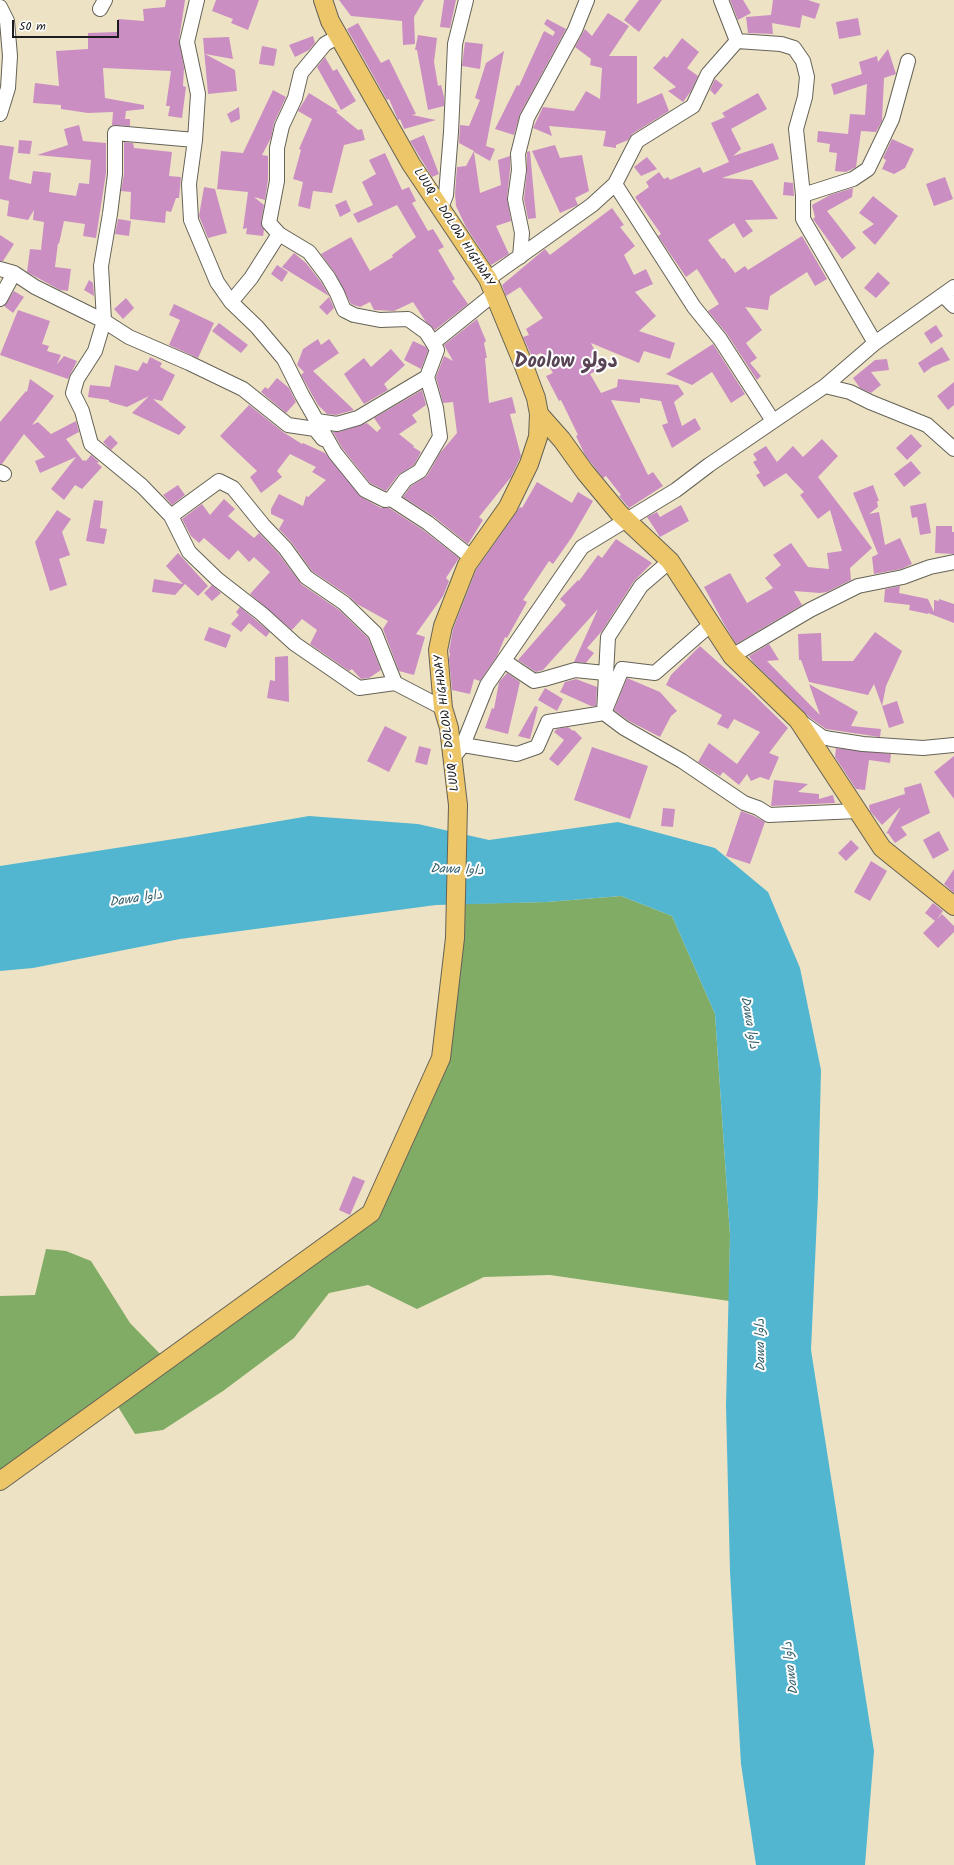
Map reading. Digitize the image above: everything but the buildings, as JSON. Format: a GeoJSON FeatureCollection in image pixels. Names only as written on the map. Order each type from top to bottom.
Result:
{"type":"FeatureCollection","features":[{"type":"Feature","properties":{"kind":"main road","name":"LUUQ - DOLOW HIGHWAY"},"geometry":{"type":"LineString","coordinates":[[0,1481],[371,1213],[441,1058],[455,938],[458,805],[457,752],[443,708],[438,650],[443,626],[464,572],[472,558],[508,508],[529,464],[538,437],[539,414],[536,398],[527,372],[491,286],[411,164],[338,36],[330,21],[323,0]]}},
{"type":"Feature","properties":{"kind":"main road"},"geometry":{"type":"LineString","coordinates":[[539,414],[562,440],[585,472],[626,520],[670,560],[710,625],[732,656],[798,720],[882,848],[954,906]]}},
{"type":"Feature","properties":{"kind":"street"},"geometry":{"type":"LineString","coordinates":[[197,0],[187,42],[198,94],[195,140],[189,184],[190,220],[217,282],[231,302],[256,327],[284,359],[302,395],[335,453]]}},
{"type":"Feature","properties":{"kind":"street"},"geometry":{"type":"LineString","coordinates":[[441,208],[446,196],[451,132],[455,44],[466,0]]}},
{"type":"Feature","properties":{"kind":"street"},"geometry":{"type":"LineString","coordinates":[[520,257],[522,233],[515,199],[519,170],[518,154],[527,118],[576,30],[587,0]]}},
{"type":"Feature","properties":{"kind":"street"},"geometry":{"type":"LineString","coordinates":[[721,0],[737,41]]}},
{"type":"Feature","properties":{"kind":"street"},"geometry":{"type":"LineString","coordinates":[[0,7],[7,21],[10,56],[8,88],[0,114]]}},
{"type":"Feature","properties":{"kind":"street"},"geometry":{"type":"LineString","coordinates":[[338,36],[325,44],[300,72],[295,98],[282,126],[277,148],[277,181],[269,223],[279,234],[309,252],[328,277],[344,310],[354,315],[380,320],[408,319],[426,332],[434,343],[437,350],[427,377],[436,408],[440,437],[420,471],[405,480],[391,499]]}},
{"type":"Feature","properties":{"kind":"street"},"geometry":{"type":"LineString","coordinates":[[434,343],[520,257],[592,205],[615,184],[637,141],[694,106],[708,74],[737,41]]}},
{"type":"Feature","properties":{"kind":"street"},"geometry":{"type":"LineString","coordinates":[[737,41],[781,44],[794,48],[803,61],[807,77],[805,97],[796,129],[803,195],[803,219],[875,343]]}},
{"type":"Feature","properties":{"kind":"street"},"geometry":{"type":"LineString","coordinates":[[803,195],[853,179],[868,169],[892,119],[908,61]]}},
{"type":"Feature","properties":{"kind":"street"},"geometry":{"type":"LineString","coordinates":[[195,140],[115,133],[115,174],[101,266],[104,321],[95,351],[77,379],[73,393],[82,411],[91,444],[142,486],[171,516],[189,552],[217,579],[262,614],[294,644],[359,688],[396,683],[443,708]]}},
{"type":"Feature","properties":{"kind":"street"},"geometry":{"type":"LineString","coordinates":[[615,184],[694,307],[720,339],[773,421]]}},
{"type":"Feature","properties":{"kind":"street"},"geometry":{"type":"LineString","coordinates":[[231,302],[251,278],[279,234]]}},
{"type":"Feature","properties":{"kind":"street"},"geometry":{"type":"LineString","coordinates":[[0,269],[14,273],[35,287],[104,321],[129,337],[189,363],[242,389],[288,425],[315,429],[365,490],[385,500],[391,499],[428,523],[472,558]]}},
{"type":"Feature","properties":{"kind":"street"},"geometry":{"type":"LineString","coordinates":[[0,299],[14,273]]}},
{"type":"Feature","properties":{"kind":"street"},"geometry":{"type":"LineString","coordinates":[[857,811],[769,815],[758,808],[744,803],[682,761],[624,728],[604,713],[548,722],[537,747],[517,754],[457,752],[487,685],[582,547],[676,490],[825,386],[875,343],[948,291],[954,306]]}},
{"type":"Feature","properties":{"kind":"street"},"geometry":{"type":"LineString","coordinates":[[317,421],[337,424],[358,418],[427,377]]}},
{"type":"Feature","properties":{"kind":"street"},"geometry":{"type":"LineString","coordinates":[[825,386],[850,392],[870,402],[927,425],[954,449]]}},
{"type":"Feature","properties":{"kind":"street"},"geometry":{"type":"LineString","coordinates":[[171,516],[219,482],[232,488],[263,525],[285,548],[306,577],[344,603],[375,634],[396,683]]}},
{"type":"Feature","properties":{"kind":"street"},"geometry":{"type":"LineString","coordinates":[[604,713],[608,637],[642,586],[670,560]]}},
{"type":"Feature","properties":{"kind":"street"},"geometry":{"type":"LineString","coordinates":[[732,656],[810,610],[858,586],[903,577],[930,567],[954,562]]}},
{"type":"Feature","properties":{"kind":"street"},"geometry":{"type":"LineString","coordinates":[[604,713],[622,669],[655,673],[710,625]]}},
{"type":"Feature","properties":{"kind":"street"},"geometry":{"type":"LineString","coordinates":[[504,661],[534,681],[574,670],[605,673]]}},
{"type":"Feature","properties":{"kind":"street"},"geometry":{"type":"LineString","coordinates":[[798,720],[822,737],[831,740],[863,744],[923,748],[954,745]]}},
{"type":"Feature","properties":{"kind":"green space"},"geometry":{"type":"Polygon","coordinates":[[[621,896],[672,916],[715,1014],[730,1235],[729,1301],[550,1275],[484,1277],[417,1309],[368,1285],[329,1293],[294,1338],[223,1391],[163,1430],[135,1434],[112,1397],[0,1478],[0,1296],[35,1295],[46,1249],[66,1251],[91,1261],[130,1323],[164,1358],[369,1210],[438,1057],[455,904],[547,902],[621,896]]]}},
{"type":"Feature","properties":{"kind":"water","name":"Dawa داوا"},"geometry":{"type":"Polygon","coordinates":[[[309,816],[418,824],[489,840],[618,822],[715,848],[768,892],[800,968],[821,1070],[818,1195],[811,1350],[874,1751],[865,1865],[756,1865],[741,1764],[730,1572],[726,1406],[730,1235],[715,1014],[672,916],[621,896],[547,902],[436,905],[180,939],[33,968],[0,971],[0,866],[187,837],[309,816]]]}},
{"type":"Feature","properties":{"kind":"district","name":"Doolow دولو"},"geometry":{"type":"Point","coordinates":[566,364]}}]}
